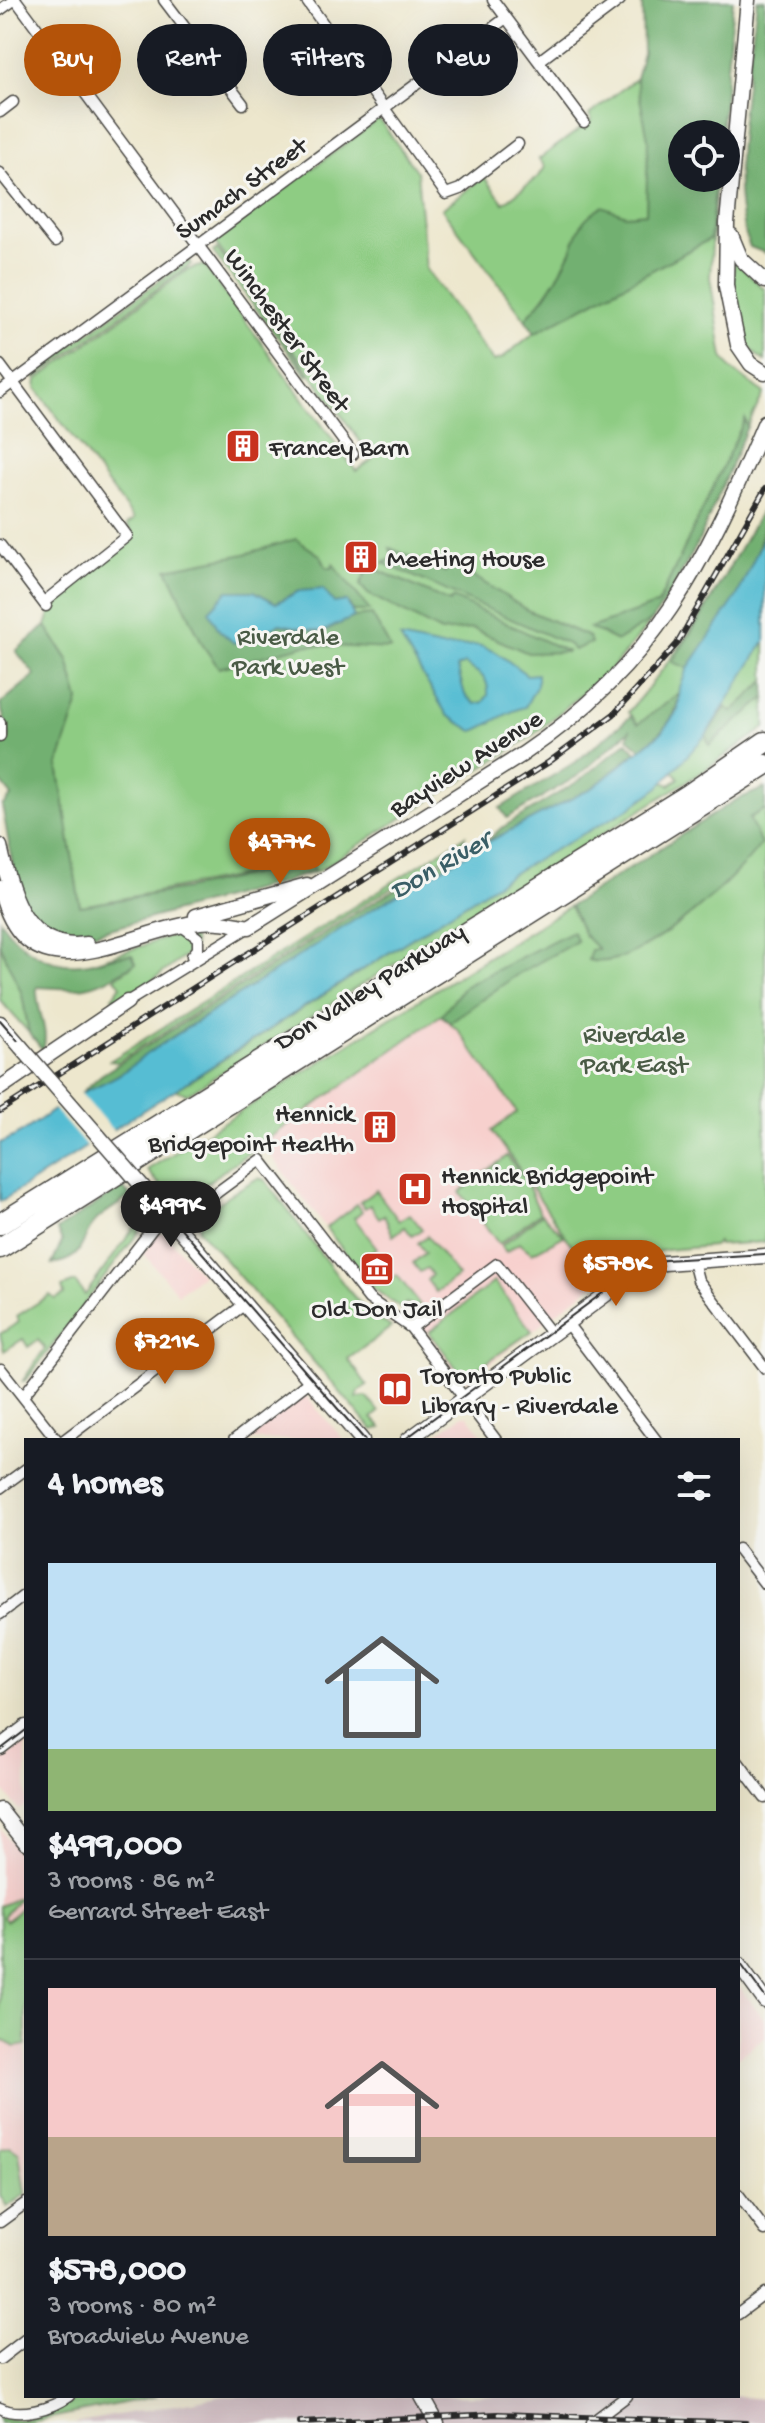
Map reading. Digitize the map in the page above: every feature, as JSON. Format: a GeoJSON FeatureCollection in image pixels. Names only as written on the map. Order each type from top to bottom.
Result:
{"type":"FeatureCollection","features":[{"type":"Feature","properties":{"kind":"highway","name":"Don Valley Parkway"},"geometry":{"type":"LineString","coordinates":[[0,1224],[688,795],[765,742]]}},
{"type":"Feature","properties":{"kind":"highway","name":"Don Valley Parkway"},"geometry":{"type":"LineString","coordinates":[[0,1248],[765,765]]}},
{"type":"Feature","properties":{"kind":"main road"},"geometry":{"type":"LineString","coordinates":[[748,0],[727,223],[726,286],[733,330],[743,355],[765,373]]}},
{"type":"Feature","properties":{"kind":"main road"},"geometry":{"type":"LineString","coordinates":[[727,223],[741,259],[765,281]]}},
{"type":"Feature","properties":{"kind":"main road","name":"Bayview Avenue"},"geometry":{"type":"LineString","coordinates":[[249,927],[547,738],[610,685],[656,632],[678,600],[765,422]]}},
{"type":"Feature","properties":{"kind":"main road"},"geometry":{"type":"LineString","coordinates":[[0,846],[14,899],[26,922],[43,938],[62,945],[92,944],[330,877]]}},
{"type":"Feature","properties":{"kind":"main road"},"geometry":{"type":"LineString","coordinates":[[0,888],[9,919],[17,930],[33,944],[53,952],[89,952],[177,926],[214,921],[249,927]]}},
{"type":"Feature","properties":{"kind":"main road","name":"Bayview Avenue"},"geometry":{"type":"LineString","coordinates":[[0,1088],[127,1002]]}},
{"type":"Feature","properties":{"kind":"main road"},"geometry":{"type":"LineString","coordinates":[[0,1023],[360,1438]]}},
{"type":"Feature","properties":{"kind":"main road"},"geometry":{"type":"LineString","coordinates":[[411,1438],[639,1270],[693,1261],[765,1256]]}},
{"type":"Feature","properties":{"kind":"main road"},"geometry":{"type":"LineString","coordinates":[[0,1747],[24,1729]]}},
{"type":"Feature","properties":{"kind":"main road"},"geometry":{"type":"LineString","coordinates":[[0,1810],[24,1840]]}},
{"type":"Feature","properties":{"kind":"main road"},"geometry":{"type":"LineString","coordinates":[[740,1967],[765,2001]]}},
{"type":"Feature","properties":{"kind":"main road"},"geometry":{"type":"LineString","coordinates":[[423,2398],[437,2423]]}},
{"type":"Feature","properties":{"kind":"street"},"geometry":{"type":"LineString","coordinates":[[0,10],[15,0]]}},
{"type":"Feature","properties":{"kind":"street","name":"Winchester Street"},"geometry":{"type":"LineString","coordinates":[[15,0],[353,454]]}},
{"type":"Feature","properties":{"kind":"street"},"geometry":{"type":"LineString","coordinates":[[164,0],[243,104]]}},
{"type":"Feature","properties":{"kind":"street"},"geometry":{"type":"LineString","coordinates":[[306,0],[446,194],[460,189],[518,144]]}},
{"type":"Feature","properties":{"kind":"street"},"geometry":{"type":"LineString","coordinates":[[493,0],[584,122]]}},
{"type":"Feature","properties":{"kind":"street"},"geometry":{"type":"LineString","coordinates":[[539,61],[620,0]]}},
{"type":"Feature","properties":{"kind":"street","name":"Sumach Street"},"geometry":{"type":"LineString","coordinates":[[0,392],[506,18]]}},
{"type":"Feature","properties":{"kind":"street"},"geometry":{"type":"LineString","coordinates":[[0,112],[13,102]]}},
{"type":"Feature","properties":{"kind":"street"},"geometry":{"type":"LineString","coordinates":[[0,173],[4,186],[55,242]]}},
{"type":"Feature","properties":{"kind":"street"},"geometry":{"type":"LineString","coordinates":[[0,365],[127,536],[45,604],[0,545]]}},
{"type":"Feature","properties":{"kind":"street"},"geometry":{"type":"LineString","coordinates":[[0,722],[0,736]]}},
{"type":"Feature","properties":{"kind":"street"},"geometry":{"type":"LineString","coordinates":[[177,926],[194,932],[199,944],[183,966]]}},
{"type":"Feature","properties":{"kind":"street","name":"Bayview Avenue"},"geometry":{"type":"LineString","coordinates":[[127,1002],[249,927]]}},
{"type":"Feature","properties":{"kind":"street"},"geometry":{"type":"LineString","coordinates":[[24,1395],[156,1224],[189,1213],[261,1160],[360,1289],[378,1307],[411,1328],[495,1438]]}},
{"type":"Feature","properties":{"kind":"street"},"geometry":{"type":"LineString","coordinates":[[693,1261],[698,1280],[765,1368]]}},
{"type":"Feature","properties":{"kind":"street"},"geometry":{"type":"LineString","coordinates":[[411,1328],[497,1264],[551,1333]]}},
{"type":"Feature","properties":{"kind":"street"},"geometry":{"type":"LineString","coordinates":[[67,1438],[245,1304]]}},
{"type":"Feature","properties":{"kind":"street"},"geometry":{"type":"LineString","coordinates":[[566,1322],[654,1438]]}},
{"type":"Feature","properties":{"kind":"street"},"geometry":{"type":"LineString","coordinates":[[1,1369],[56,1438]]}},
{"type":"Feature","properties":{"kind":"street"},"geometry":{"type":"LineString","coordinates":[[237,1438],[311,1380]]}},
{"type":"Feature","properties":{"kind":"street"},"geometry":{"type":"LineString","coordinates":[[0,1488],[24,1470]]}},
{"type":"Feature","properties":{"kind":"street"},"geometry":{"type":"LineString","coordinates":[[740,1552],[765,1584]]}},
{"type":"Feature","properties":{"kind":"street"},"geometry":{"type":"LineString","coordinates":[[0,1614],[24,1596]]}},
{"type":"Feature","properties":{"kind":"street"},"geometry":{"type":"LineString","coordinates":[[740,1765],[765,1798]]}},
{"type":"Feature","properties":{"kind":"street"},"geometry":{"type":"LineString","coordinates":[[740,2197],[765,2230]]}},
{"type":"Feature","properties":{"kind":"street"},"geometry":{"type":"LineString","coordinates":[[0,2222],[24,2204]]}},
{"type":"Feature","properties":{"kind":"street"},"geometry":{"type":"LineString","coordinates":[[740,2313],[765,2294]]}},
{"type":"Feature","properties":{"kind":"street"},"geometry":{"type":"LineString","coordinates":[[0,2359],[24,2341]]}},
{"type":"Feature","properties":{"kind":"street"},"geometry":{"type":"LineString","coordinates":[[0,2408],[23,2412],[51,2406],[65,2398]]}},
{"type":"Feature","properties":{"kind":"street"},"geometry":{"type":"LineString","coordinates":[[591,2423],[624,2398]]}},
{"type":"Feature","properties":{"kind":"shaded area","name":"Hennick Bridgepoint Hospital"},"geometry":{"type":"Polygon","coordinates":[[[441,1015],[458,1030],[517,1112],[492,1132],[528,1179],[550,1218],[565,1233],[598,1281],[469,1380],[461,1380],[415,1317],[382,1298],[369,1285],[261,1142],[441,1015]]]}},
{"type":"Feature","properties":{"kind":"shaded area"},"geometry":{"type":"Polygon","coordinates":[[[158,1233],[164,1233],[202,1275],[178,1294],[143,1253],[158,1233]]]}},
{"type":"Feature","properties":{"kind":"shaded area"},"geometry":{"type":"Polygon","coordinates":[[[305,1395],[342,1438],[247,1438],[305,1395]]]}},
{"type":"Feature","properties":{"kind":"shaded area"},"geometry":{"type":"Polygon","coordinates":[[[463,1415],[468,1415],[485,1438],[432,1438],[463,1415]]]}},
{"type":"Feature","properties":{"kind":"shaded area"},"geometry":{"type":"Polygon","coordinates":[[[24,1744],[24,1806],[19,1810],[0,1786],[0,1762],[24,1744]]]}},
{"type":"Feature","properties":{"kind":"shaded area"},"geometry":{"type":"Polygon","coordinates":[[[0,1828],[24,1859],[24,2190],[6,2203],[0,2195],[0,1828]]]}},
{"type":"Feature","properties":{"kind":"shaded area"},"geometry":{"type":"Polygon","coordinates":[[[740,1988],[765,2021],[765,2037],[740,2056],[740,1988]]]}},
{"type":"Feature","properties":{"kind":"shaded area"},"geometry":{"type":"Polygon","coordinates":[[[212,2398],[765,2399],[765,2423],[73,2423],[212,2398]]]}},
{"type":"Feature","properties":{"kind":"green space","name":"Riverdale Park West"},"geometry":{"type":"Polygon","coordinates":[[[642,0],[733,0],[722,120],[668,120],[668,192],[715,192],[710,277],[723,357],[731,369],[764,393],[747,427],[745,421],[658,604],[592,628],[617,641],[653,619],[613,667],[531,737],[316,872],[84,936],[314,870],[310,862],[79,907],[58,765],[79,701],[68,660],[46,626],[55,598],[132,539],[127,525],[134,519],[36,388],[37,380],[187,270],[204,265],[356,471],[373,459],[214,241],[379,119],[417,172],[426,269],[493,361],[501,359],[535,332],[442,209],[484,177],[504,203],[539,176],[545,167],[539,159],[592,120],[589,115],[668,53],[642,0]]]}},
{"type":"Feature","properties":{"kind":"green space"},"geometry":{"type":"Polygon","coordinates":[[[642,0],[733,0],[722,120],[668,120],[668,192],[715,192],[710,239],[535,333],[525,319],[557,278],[588,216],[602,206],[626,215],[646,213],[648,139],[636,78],[643,53],[642,0]]]}},
{"type":"Feature","properties":{"kind":"green space"},"geometry":{"type":"Polygon","coordinates":[[[757,0],[765,0],[765,253],[750,247],[743,222],[739,193],[741,126],[757,0]]]}},
{"type":"Feature","properties":{"kind":"green space"},"geometry":{"type":"Polygon","coordinates":[[[217,249],[309,375],[213,252],[217,249]]]}},
{"type":"Feature","properties":{"kind":"green space"},"geometry":{"type":"Polygon","coordinates":[[[188,260],[191,264],[35,378],[32,374],[188,260]]]}},
{"type":"Feature","properties":{"kind":"green space"},"geometry":{"type":"Polygon","coordinates":[[[734,260],[765,290],[765,361],[754,353],[741,330],[735,302],[734,260]]]}},
{"type":"Feature","properties":{"kind":"green space"},"geometry":{"type":"Polygon","coordinates":[[[745,419],[747,427],[699,541],[653,619],[617,641],[590,628],[658,604],[745,419]]]}},
{"type":"Feature","properties":{"kind":"green space"},"geometry":{"type":"Polygon","coordinates":[[[765,504],[765,728],[700,773],[187,1094],[176,1090],[518,870],[630,808],[663,782],[670,785],[679,778],[628,712],[668,662],[702,612],[765,504]]]}},
{"type":"Feature","properties":{"kind":"green space"},"geometry":{"type":"Polygon","coordinates":[[[765,504],[758,549],[740,591],[688,668],[672,662],[702,616],[765,504]]]}},
{"type":"Feature","properties":{"kind":"green space","name":"Riverdale Park West"},"geometry":{"type":"Polygon","coordinates":[[[296,539],[321,556],[326,567],[332,568],[333,564],[370,611],[353,611],[347,601],[334,603],[299,591],[276,603],[254,591],[235,642],[280,624],[322,632],[354,617],[372,615],[391,649],[306,645],[219,668],[204,647],[167,569],[245,554],[296,539]]]}},
{"type":"Feature","properties":{"kind":"green space"},"geometry":{"type":"Polygon","coordinates":[[[390,548],[445,572],[453,563],[527,610],[589,637],[591,643],[574,650],[568,644],[383,563],[393,558],[390,548]]]}},
{"type":"Feature","properties":{"kind":"green space"},"geometry":{"type":"Polygon","coordinates":[[[369,566],[450,602],[453,598],[568,652],[528,653],[473,629],[441,632],[368,594],[360,585],[369,566]]]}},
{"type":"Feature","properties":{"kind":"green space"},"geometry":{"type":"Polygon","coordinates":[[[46,626],[68,660],[79,701],[58,765],[80,906],[185,889],[311,862],[315,870],[284,882],[84,936],[60,933],[42,924],[20,892],[14,871],[2,806],[12,796],[0,781],[0,747],[9,736],[0,704],[35,675],[16,651],[46,626]]]}},
{"type":"Feature","properties":{"kind":"green space"},"geometry":{"type":"Polygon","coordinates":[[[765,681],[765,698],[709,745],[706,735],[726,707],[732,712],[765,681]]]}},
{"type":"Feature","properties":{"kind":"green space"},"geometry":{"type":"Polygon","coordinates":[[[679,694],[671,719],[641,749],[628,738],[630,730],[579,775],[507,818],[500,808],[577,761],[631,716],[638,724],[679,694]]]}},
{"type":"Feature","properties":{"kind":"green space"},"geometry":{"type":"Polygon","coordinates":[[[627,742],[636,752],[594,787],[484,844],[500,829],[580,780],[627,742]]]}},
{"type":"Feature","properties":{"kind":"green space"},"geometry":{"type":"Polygon","coordinates":[[[765,788],[765,809],[749,818],[761,844],[729,880],[707,901],[656,939],[608,961],[588,960],[591,950],[598,949],[584,935],[570,906],[736,800],[765,788]]]}},
{"type":"Feature","properties":{"kind":"green space","name":"Riverdale Park East"},"geometry":{"type":"Polygon","coordinates":[[[765,809],[765,1242],[719,1245],[718,1242],[713,1246],[652,1253],[628,1262],[598,1281],[492,1131],[517,1112],[458,1030],[441,1015],[184,1199],[181,1194],[173,1200],[147,1170],[570,906],[580,925],[631,887],[765,809]]]}},
{"type":"Feature","properties":{"kind":"green space"},"geometry":{"type":"Polygon","coordinates":[[[465,836],[461,848],[369,901],[117,1062],[110,1061],[465,836]]]}},
{"type":"Feature","properties":{"kind":"green space"},"geometry":{"type":"Polygon","coordinates":[[[456,854],[454,861],[189,1026],[123,1072],[81,1093],[101,1075],[365,907],[456,854]]]}},
{"type":"Feature","properties":{"kind":"green space"},"geometry":{"type":"Polygon","coordinates":[[[0,920],[18,941],[50,961],[89,963],[132,955],[136,963],[109,979],[89,986],[37,987],[45,1034],[43,1050],[29,1033],[22,994],[0,945],[0,920]]]}},
{"type":"Feature","properties":{"kind":"green space"},"geometry":{"type":"Polygon","coordinates":[[[572,931],[577,941],[518,974],[450,1022],[441,1015],[465,986],[572,931]]]}},
{"type":"Feature","properties":{"kind":"green space"},"geometry":{"type":"Polygon","coordinates":[[[184,932],[193,939],[194,946],[188,954],[123,1002],[112,997],[121,986],[115,978],[136,963],[132,955],[90,963],[184,932]]]}},
{"type":"Feature","properties":{"kind":"green space"},"geometry":{"type":"Polygon","coordinates":[[[0,945],[22,994],[29,1033],[0,1000],[0,945]]]}},
{"type":"Feature","properties":{"kind":"green space"},"geometry":{"type":"Polygon","coordinates":[[[507,1156],[526,1181],[540,1213],[499,1244],[460,1192],[507,1156]]]}},
{"type":"Feature","properties":{"kind":"green space"},"geometry":{"type":"Polygon","coordinates":[[[258,1178],[265,1180],[349,1291],[367,1311],[391,1327],[348,1359],[367,1385],[358,1392],[357,1398],[367,1397],[379,1412],[372,1418],[382,1428],[373,1430],[199,1230],[200,1220],[227,1196],[258,1178]]]}},
{"type":"Feature","properties":{"kind":"green space"},"geometry":{"type":"Polygon","coordinates":[[[122,1187],[130,1196],[97,1219],[76,1255],[52,1264],[62,1242],[57,1230],[122,1187]]]}},
{"type":"Feature","properties":{"kind":"green space"},"geometry":{"type":"Polygon","coordinates":[[[376,1190],[399,1221],[410,1214],[422,1229],[412,1236],[405,1227],[393,1236],[384,1215],[379,1218],[370,1205],[365,1208],[360,1202],[376,1190]]]}},
{"type":"Feature","properties":{"kind":"green space"},"geometry":{"type":"Polygon","coordinates":[[[357,1204],[362,1211],[354,1218],[377,1248],[364,1258],[369,1265],[360,1272],[326,1228],[357,1204]]]}},
{"type":"Feature","properties":{"kind":"green space"},"geometry":{"type":"Polygon","coordinates":[[[542,1214],[564,1236],[532,1253],[519,1243],[506,1252],[501,1246],[542,1214]]]}},
{"type":"Feature","properties":{"kind":"green space"},"geometry":{"type":"Polygon","coordinates":[[[137,1224],[141,1229],[22,1382],[45,1348],[38,1340],[28,1347],[23,1339],[4,1351],[0,1334],[19,1322],[17,1316],[50,1295],[55,1299],[64,1294],[62,1287],[75,1282],[85,1295],[137,1224]]]}},
{"type":"Feature","properties":{"kind":"green space"},"geometry":{"type":"Polygon","coordinates":[[[427,1236],[458,1276],[436,1292],[427,1280],[432,1275],[427,1268],[420,1272],[413,1263],[425,1253],[418,1243],[427,1236]]]}},
{"type":"Feature","properties":{"kind":"green space"},"geometry":{"type":"Polygon","coordinates":[[[397,1275],[420,1305],[416,1307],[406,1303],[401,1309],[369,1285],[379,1278],[384,1284],[397,1275]]]}},
{"type":"Feature","properties":{"kind":"green space"},"geometry":{"type":"Polygon","coordinates":[[[494,1282],[532,1331],[464,1378],[429,1332],[494,1282]]]}},
{"type":"Feature","properties":{"kind":"green space"},"geometry":{"type":"Polygon","coordinates":[[[24,1895],[24,1903],[19,1899],[3,1917],[6,1921],[24,1906],[24,2045],[15,2047],[0,2039],[0,1906],[24,1895]]]}},
{"type":"Feature","properties":{"kind":"green space"},"geometry":{"type":"Polygon","coordinates":[[[10,2146],[19,2152],[24,2187],[24,2195],[7,2207],[0,2195],[0,2149],[10,2146]]]}},
{"type":"Feature","properties":{"kind":"green space"},"geometry":{"type":"Polygon","coordinates":[[[77,2398],[147,2398],[25,2423],[0,2423],[0,2418],[21,2419],[62,2407],[77,2398]]]}},
{"type":"Feature","properties":{"kind":"water"},"geometry":{"type":"Polygon","coordinates":[[[765,534],[765,641],[706,735],[659,787],[630,808],[518,870],[0,1202],[0,1143],[70,1099],[122,1072],[367,912],[484,844],[594,787],[662,732],[678,710],[680,687],[688,668],[737,596],[765,534]]]}},
{"type":"Feature","properties":{"kind":"water"},"geometry":{"type":"Polygon","coordinates":[[[323,589],[334,603],[347,601],[354,617],[322,632],[280,624],[234,643],[219,630],[209,611],[228,591],[254,591],[276,603],[299,591],[323,589]]]}},
{"type":"Feature","properties":{"kind":"water"},"geometry":{"type":"Polygon","coordinates":[[[400,638],[441,647],[478,645],[496,652],[527,675],[537,674],[537,685],[525,707],[477,730],[473,731],[447,715],[400,638]],[[465,664],[457,667],[465,695],[475,704],[483,702],[488,695],[487,683],[465,664]]]}},
{"type":"Feature","properties":{"kind":"pier"},"geometry":{"type":"Polygon","coordinates":[[[78,1090],[115,1133],[89,1150],[52,1107],[78,1090]]]}},
{"type":"Feature","properties":{"kind":"tram line"},"geometry":{"type":"LineString","coordinates":[[0,1020],[363,1438]]}},
{"type":"Feature","properties":{"kind":"tram line"},"geometry":{"type":"LineString","coordinates":[[407,1438],[635,1269],[665,1260],[765,1254]]}},
{"type":"Feature","properties":{"kind":"tram line"},"geometry":{"type":"LineString","coordinates":[[0,1750],[24,1732]]}},
{"type":"Feature","properties":{"kind":"tram line"},"geometry":{"type":"LineString","coordinates":[[740,1963],[765,1997]]}},
{"type":"Feature","properties":{"kind":"railway"},"geometry":{"type":"LineString","coordinates":[[0,1111],[549,762],[614,714],[677,644],[765,489]]}},
{"type":"Feature","properties":{"kind":"railway"},"geometry":{"type":"LineString","coordinates":[[300,2423],[498,2414],[746,2423]]}},
{"type":"Feature","properties":{"kind":"place","name":"Francey Barn"},"geometry":{"type":"Point","coordinates":[243,446]}},
{"type":"Feature","properties":{"kind":"place","name":"Meeting House"},"geometry":{"type":"Point","coordinates":[361,557]}},
{"type":"Feature","properties":{"kind":"place","name":"Hennick Bridgepoint Health"},"geometry":{"type":"Point","coordinates":[380,1127]}},
{"type":"Feature","properties":{"kind":"place","name":"Hennick Bridgepoint Hospital"},"geometry":{"type":"Point","coordinates":[415,1189]}},
{"type":"Feature","properties":{"kind":"place","name":"Old Don Jail"},"geometry":{"type":"Point","coordinates":[377,1269]}},
{"type":"Feature","properties":{"kind":"place","name":"Toronto Public Library - Riverdale"},"geometry":{"type":"Point","coordinates":[395,1389]}},
{"type":"Feature","properties":{"kind":"water label","name":"Don River"},"geometry":{"type":"Point","coordinates":[439,863]}}]}
